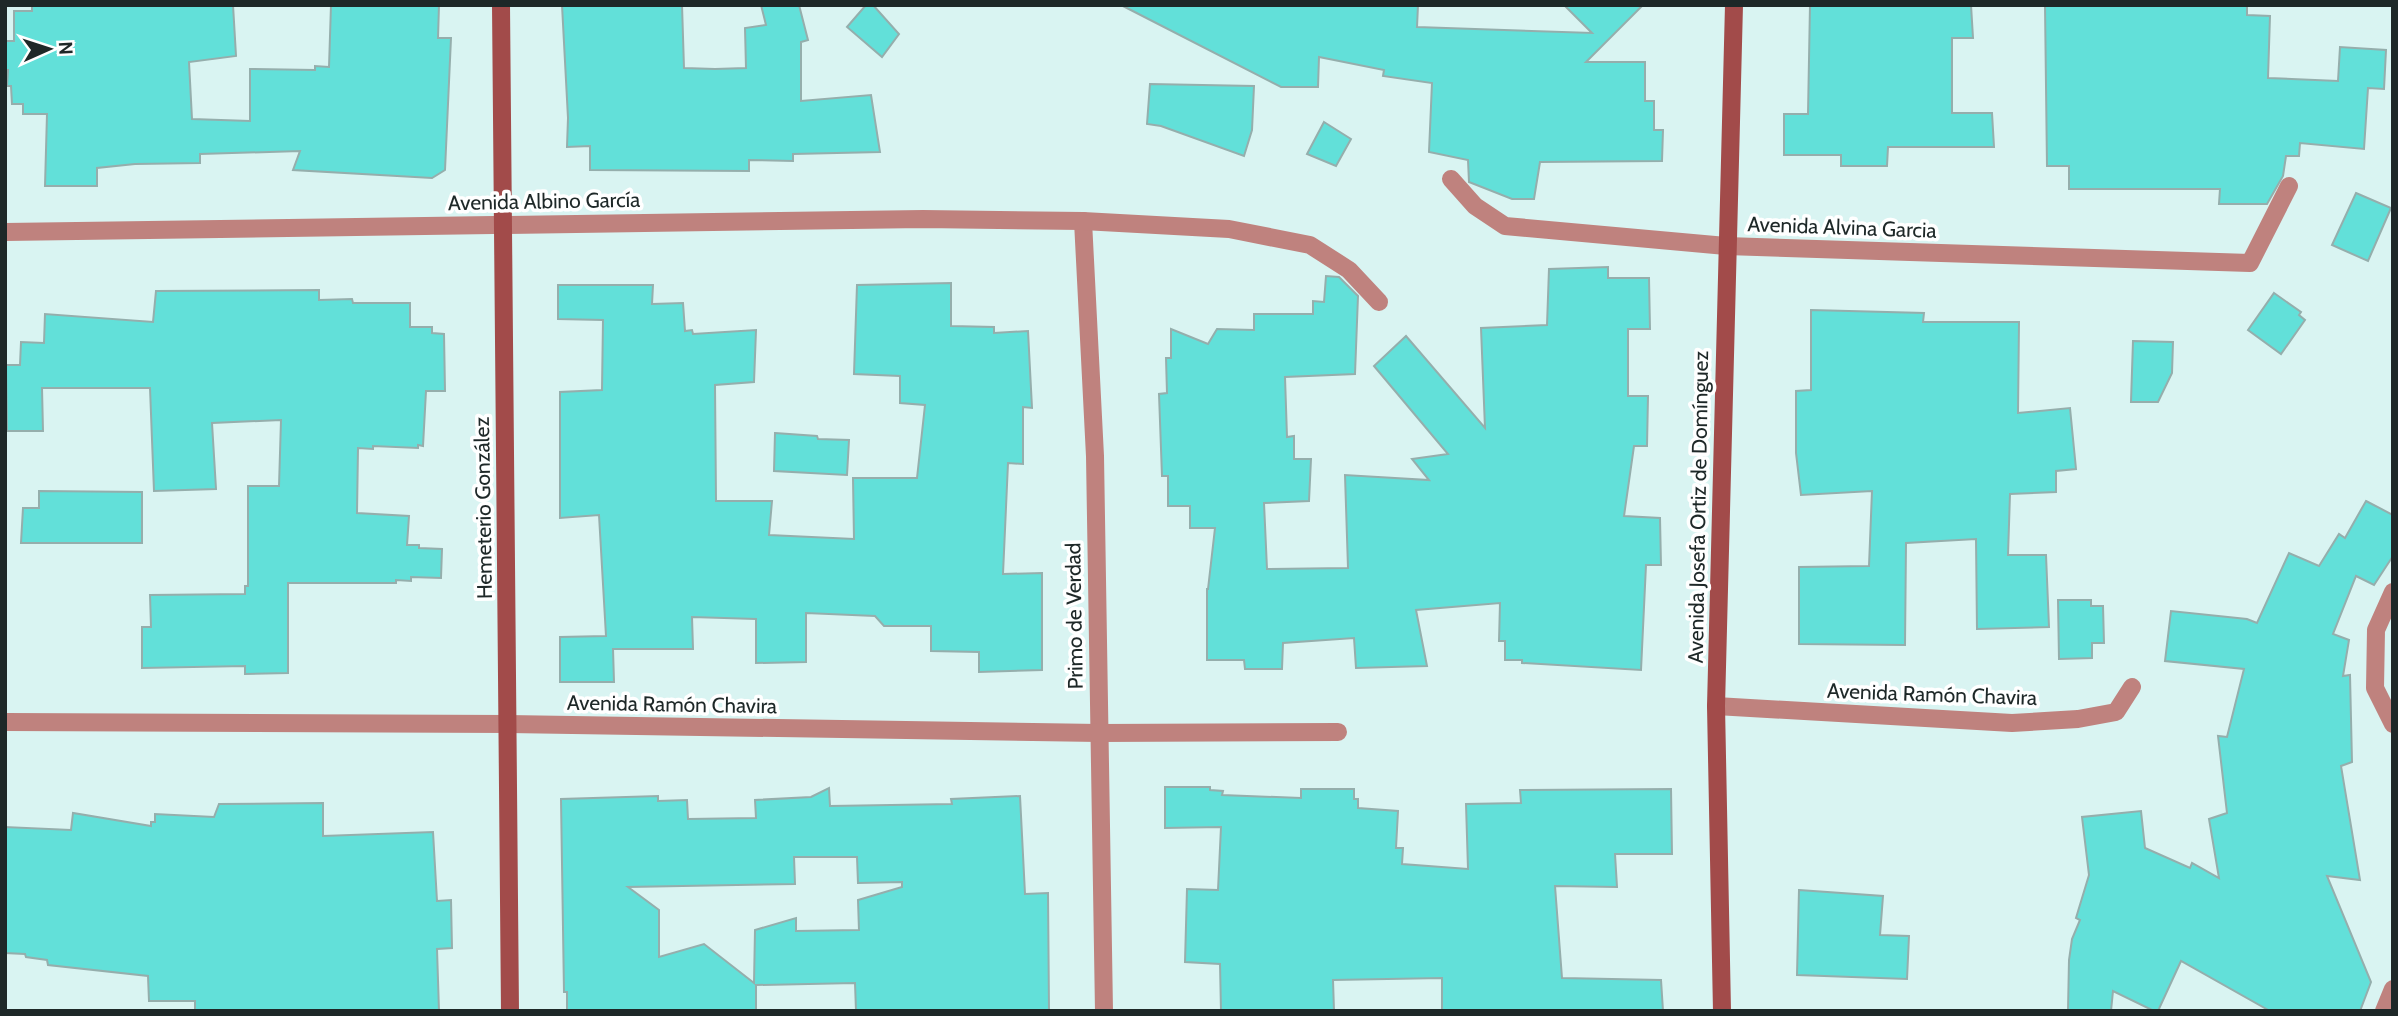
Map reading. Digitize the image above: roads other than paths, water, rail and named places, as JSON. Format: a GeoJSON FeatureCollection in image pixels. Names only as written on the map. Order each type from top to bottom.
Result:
{"type":"FeatureCollection","features":[{"type":"Feature","properties":{"kind":"street","name":"Hemeterio González"},"geometry":{"type":"LineString","coordinates":[[501,5],[510,1011]]}},
{"type":"Feature","properties":{"kind":"street","name":"Avenida Josefa Ortiz de Domínguez"},"geometry":{"type":"LineString","coordinates":[[1722,1011],[1716,706],[1734,5]]}},
{"type":"Feature","properties":{"kind":"street","name":"Avenida Alvina Garcia"},"geometry":{"type":"LineString","coordinates":[[1451,179],[1475,206],[1506,226],[1726,246],[2250,263],[2289,186]]}},
{"type":"Feature","properties":{"kind":"street","name":"Avenida Albino García"},"geometry":{"type":"LineString","coordinates":[[5,232],[910,219],[1083,221]]}},
{"type":"Feature","properties":{"kind":"street"},"geometry":{"type":"LineString","coordinates":[[1083,221],[1228,229],[1310,245],[1349,270],[1379,302]]}},
{"type":"Feature","properties":{"kind":"street","name":"Primo de Verdad"},"geometry":{"type":"LineString","coordinates":[[1083,221],[1095,456],[1104,1011]]}},
{"type":"Feature","properties":{"kind":"street"},"geometry":{"type":"LineString","coordinates":[[2393,592],[2376,630],[2375,688],[2393,724]]}},
{"type":"Feature","properties":{"kind":"street","name":"Avenida Ramón Chavira"},"geometry":{"type":"LineString","coordinates":[[1716,706],[2012,723],[2078,719],[2116,712],[2132,687]]}},
{"type":"Feature","properties":{"kind":"street","name":"Avenida Ramón Chavira"},"geometry":{"type":"LineString","coordinates":[[5,722],[508,724],[1098,733],[1338,732]]}},
{"type":"Feature","properties":{"kind":"street"},"geometry":{"type":"LineString","coordinates":[[2384,1011],[2393,989]]}}]}
